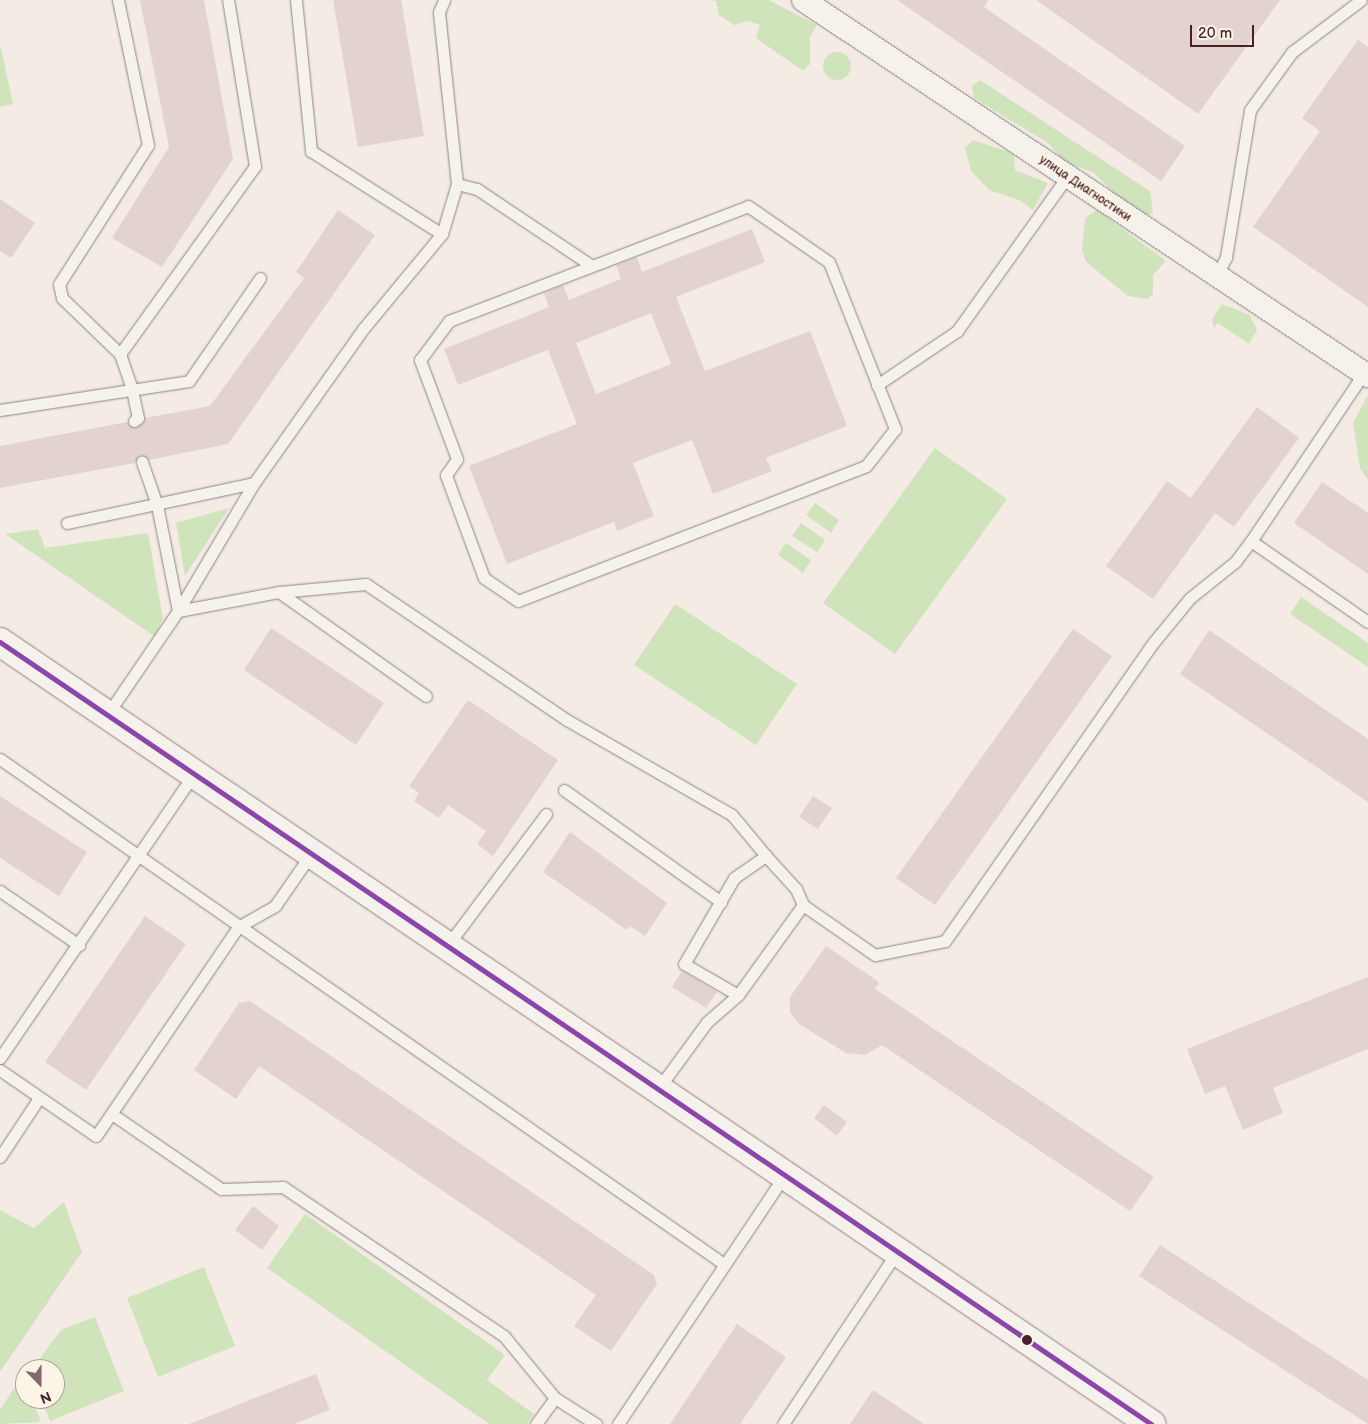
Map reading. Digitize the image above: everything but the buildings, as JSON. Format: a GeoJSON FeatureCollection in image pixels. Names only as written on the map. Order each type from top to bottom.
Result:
{"type":"FeatureCollection","features":[{"type":"Feature","properties":{"kind":"main road"},"geometry":{"type":"LineString","coordinates":[[0,642],[1151,1424]]}},
{"type":"Feature","properties":{"kind":"street","name":"улица Диагностики"},"geometry":{"type":"LineString","coordinates":[[803,0],[1215,278],[1366,374]]}},
{"type":"Feature","properties":{"kind":"lane"},"geometry":{"type":"LineString","coordinates":[[118,0],[148,145],[59,284],[62,298],[120,354],[132,389],[138,418],[134,421]]}},
{"type":"Feature","properties":{"kind":"lane"},"geometry":{"type":"LineString","coordinates":[[120,354],[255,166],[228,0]]}},
{"type":"Feature","properties":{"kind":"lane"},"geometry":{"type":"LineString","coordinates":[[296,0],[311,151],[442,234]]}},
{"type":"Feature","properties":{"kind":"lane"},"geometry":{"type":"LineString","coordinates":[[108,715],[178,611],[254,483],[363,329],[442,234],[457,184],[439,12],[444,0]]}},
{"type":"Feature","properties":{"kind":"lane"},"geometry":{"type":"LineString","coordinates":[[1215,278],[1226,257],[1250,110],[1292,52],[1360,0]]}},
{"type":"Feature","properties":{"kind":"lane"},"geometry":{"type":"LineString","coordinates":[[877,385],[957,331],[1067,177]]}},
{"type":"Feature","properties":{"kind":"lane"},"geometry":{"type":"LineString","coordinates":[[457,184],[477,189],[592,266]]}},
{"type":"Feature","properties":{"kind":"lane"},"geometry":{"type":"LineString","coordinates":[[748,206],[829,262],[877,385],[895,429],[866,466],[518,601],[484,578],[446,474],[457,459],[420,360],[448,322],[748,206]]}},
{"type":"Feature","properties":{"kind":"lane"},"geometry":{"type":"LineString","coordinates":[[0,410],[189,381],[260,278]]}},
{"type":"Feature","properties":{"kind":"lane"},"geometry":{"type":"LineString","coordinates":[[178,611],[279,592],[366,584],[568,720],[732,815],[796,889],[803,905],[875,955],[944,941],[1153,643],[1190,598],[1235,562],[1366,374]]}},
{"type":"Feature","properties":{"kind":"lane"},"geometry":{"type":"LineString","coordinates":[[142,462],[157,504],[178,611]]}},
{"type":"Feature","properties":{"kind":"lane"},"geometry":{"type":"LineString","coordinates":[[67,523],[254,483]]}},
{"type":"Feature","properties":{"kind":"lane"},"geometry":{"type":"LineString","coordinates":[[1251,541],[1368,622]]}},
{"type":"Feature","properties":{"kind":"lane"},"geometry":{"type":"LineString","coordinates":[[279,592],[426,696]]}},
{"type":"Feature","properties":{"kind":"lane"},"geometry":{"type":"LineString","coordinates":[[0,759],[238,927],[724,1264]]}},
{"type":"Feature","properties":{"kind":"lane"},"geometry":{"type":"LineString","coordinates":[[0,1058],[194,774]]}},
{"type":"Feature","properties":{"kind":"lane"},"geometry":{"type":"LineString","coordinates":[[564,790],[721,902]]}},
{"type":"Feature","properties":{"kind":"lane"},"geometry":{"type":"LineString","coordinates":[[447,946],[546,814]]}},
{"type":"Feature","properties":{"kind":"lane"},"geometry":{"type":"LineString","coordinates":[[0,1070],[96,1136],[238,927],[275,906],[311,854]]}},
{"type":"Feature","properties":{"kind":"lane"},"geometry":{"type":"LineString","coordinates":[[738,995],[684,964],[734,878],[766,856]]}},
{"type":"Feature","properties":{"kind":"lane"},"geometry":{"type":"LineString","coordinates":[[0,891],[79,945]]}},
{"type":"Feature","properties":{"kind":"lane"},"geometry":{"type":"LineString","coordinates":[[658,1090],[707,1022],[738,995],[803,905]]}},
{"type":"Feature","properties":{"kind":"lane"},"geometry":{"type":"LineString","coordinates":[[0,1157],[40,1098]]}},
{"type":"Feature","properties":{"kind":"lane"},"geometry":{"type":"LineString","coordinates":[[112,1114],[220,1189],[283,1186],[504,1336],[555,1398],[596,1424]]}},
{"type":"Feature","properties":{"kind":"lane"},"geometry":{"type":"LineString","coordinates":[[618,1424],[784,1176]]}},
{"type":"Feature","properties":{"kind":"lane"},"geometry":{"type":"LineString","coordinates":[[783,1424],[897,1252]]}},
{"type":"Feature","properties":{"kind":"lane"},"geometry":{"type":"LineString","coordinates":[[536,1424],[555,1398]]}},
{"type":"Feature","properties":{"kind":"green space"},"geometry":{"type":"Polygon","coordinates":[[[709,0],[769,0],[817,25],[810,37],[810,64],[803,71],[756,38],[760,25],[747,21],[734,25],[719,15],[716,1],[709,0]]]}},
{"type":"Feature","properties":{"kind":"green space"},"geometry":{"type":"Polygon","coordinates":[[[0,44],[13,104],[0,107],[0,44]]]}},
{"type":"Feature","properties":{"kind":"green space"},"geometry":{"type":"Polygon","coordinates":[[[837,52],[847,56],[851,66],[847,76],[837,80],[827,76],[823,66],[827,56],[837,52]]]}},
{"type":"Feature","properties":{"kind":"green space"},"geometry":{"type":"Polygon","coordinates":[[[980,80],[1150,191],[1153,213],[1146,215],[1116,195],[1094,173],[1064,161],[1048,143],[974,98],[972,86],[980,80]]]}},
{"type":"Feature","properties":{"kind":"green space"},"geometry":{"type":"Polygon","coordinates":[[[973,140],[1009,152],[1014,155],[1015,170],[1048,183],[1033,210],[1019,200],[989,190],[971,171],[965,148],[973,140]]]}},
{"type":"Feature","properties":{"kind":"green space"},"geometry":{"type":"Polygon","coordinates":[[[1097,210],[1166,261],[1153,275],[1153,294],[1147,299],[1128,296],[1086,262],[1082,250],[1085,218],[1097,210]]]}},
{"type":"Feature","properties":{"kind":"green space"},"geometry":{"type":"Polygon","coordinates":[[[1222,304],[1250,315],[1257,330],[1249,344],[1218,323],[1214,328],[1212,319],[1222,304]]]}},
{"type":"Feature","properties":{"kind":"green space"},"geometry":{"type":"Polygon","coordinates":[[[1368,395],[1368,480],[1360,468],[1353,423],[1368,395]]]}},
{"type":"Feature","properties":{"kind":"green space"},"geometry":{"type":"Polygon","coordinates":[[[935,448],[1007,499],[895,654],[823,603],[935,448]]]}},
{"type":"Feature","properties":{"kind":"green space"},"geometry":{"type":"Polygon","coordinates":[[[815,503],[839,520],[831,533],[806,515],[815,503]]]}},
{"type":"Feature","properties":{"kind":"green space"},"geometry":{"type":"Polygon","coordinates":[[[229,508],[185,576],[176,523],[229,508]]]}},
{"type":"Feature","properties":{"kind":"green space"},"geometry":{"type":"Polygon","coordinates":[[[801,523],[825,540],[817,552],[792,536],[801,523]]]}},
{"type":"Feature","properties":{"kind":"green space"},"geometry":{"type":"Polygon","coordinates":[[[38,529],[45,548],[148,533],[163,619],[154,636],[5,534],[38,529]]]}},
{"type":"Feature","properties":{"kind":"green space"},"geometry":{"type":"Polygon","coordinates":[[[786,543],[811,560],[803,573],[778,555],[786,543]]]}},
{"type":"Feature","properties":{"kind":"green space"},"geometry":{"type":"Polygon","coordinates":[[[1301,597],[1368,643],[1368,667],[1290,614],[1301,597]]]}},
{"type":"Feature","properties":{"kind":"green space"},"geometry":{"type":"Polygon","coordinates":[[[675,604],[797,684],[756,745],[634,665],[675,604]]]}},
{"type":"Feature","properties":{"kind":"green space"},"geometry":{"type":"Polygon","coordinates":[[[64,1202],[82,1252],[0,1372],[0,1210],[34,1228],[64,1202]]]}},
{"type":"Feature","properties":{"kind":"green space"},"geometry":{"type":"Polygon","coordinates":[[[305,1214],[505,1355],[487,1380],[534,1414],[527,1424],[489,1424],[267,1268],[305,1214]]]}},
{"type":"Feature","properties":{"kind":"green space"},"geometry":{"type":"Polygon","coordinates":[[[204,1267],[235,1346],[158,1377],[127,1298],[204,1267]]]}},
{"type":"Feature","properties":{"kind":"green space"},"geometry":{"type":"Polygon","coordinates":[[[95,1317],[124,1391],[50,1421],[45,1409],[65,1409],[65,1359],[39,1359],[61,1330],[95,1317]]]}},
{"type":"Feature","properties":{"kind":"green space"},"geometry":{"type":"Polygon","coordinates":[[[15,1387],[15,1409],[36,1409],[41,1422],[0,1424],[0,1409],[15,1387]]]}},
{"type":"Feature","properties":{"kind":"transit line"},"geometry":{"type":"LineString","coordinates":[[0,642],[1151,1424]]}}]}
